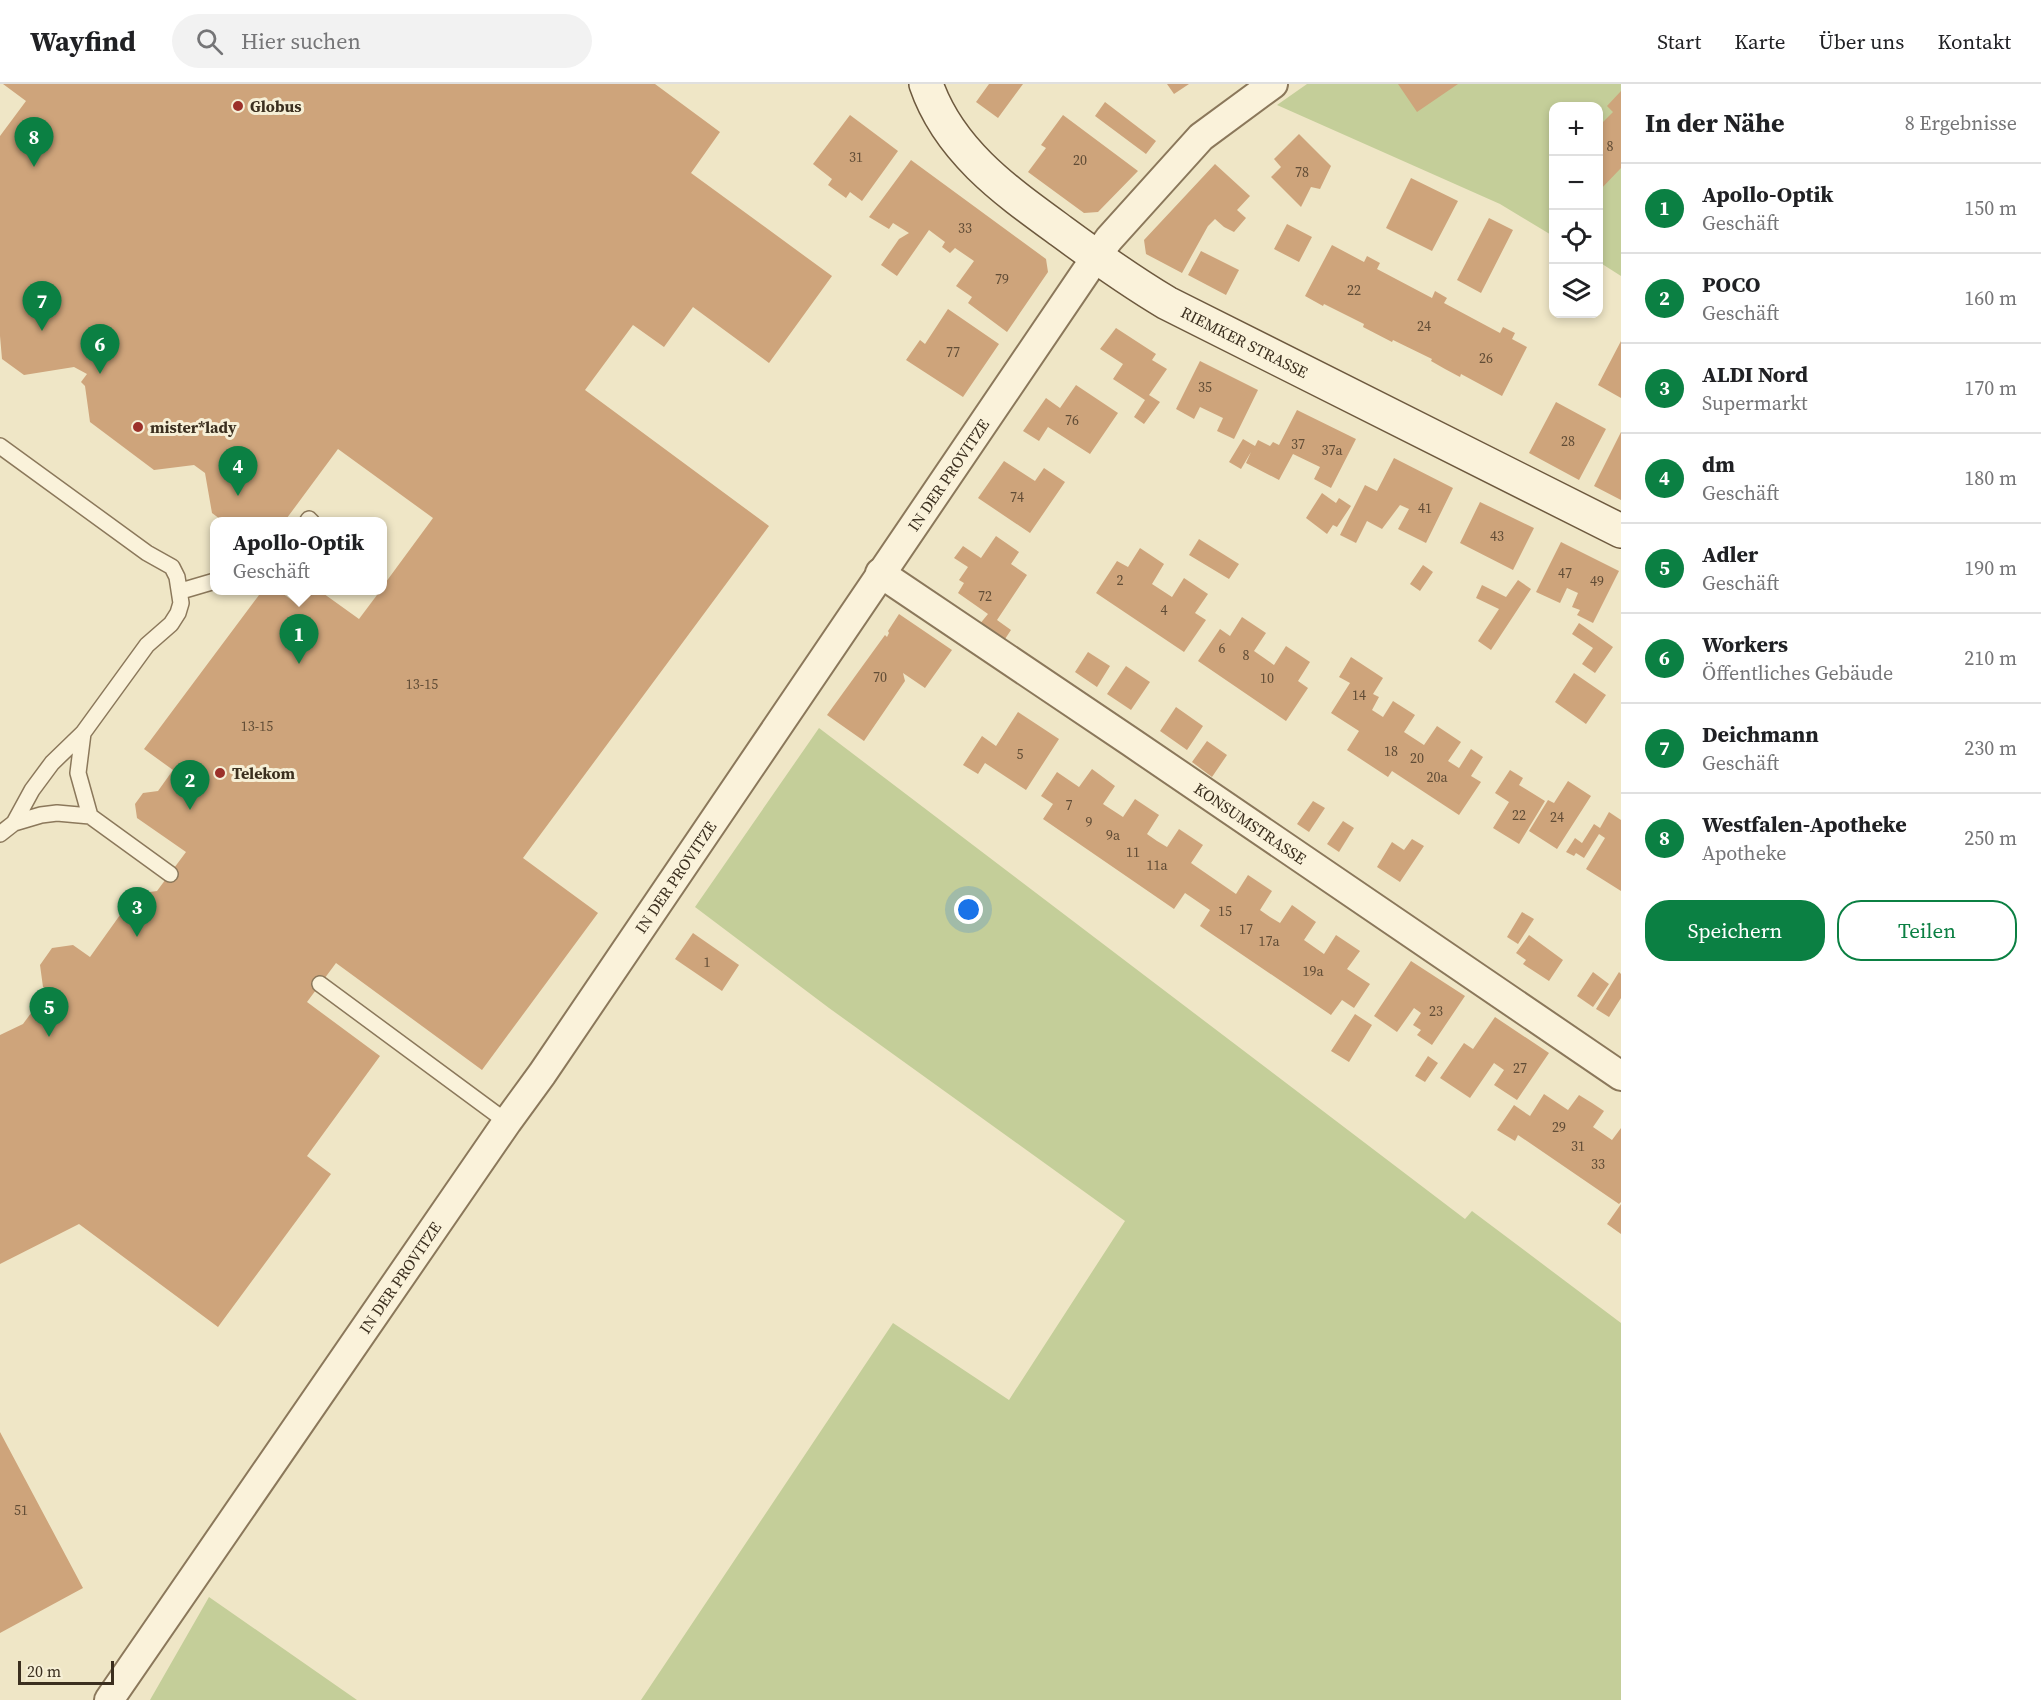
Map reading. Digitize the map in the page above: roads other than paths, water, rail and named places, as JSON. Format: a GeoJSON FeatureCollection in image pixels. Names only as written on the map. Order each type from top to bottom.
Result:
{"type":"FeatureCollection","features":[{"type":"Feature","properties":{"kind":"street","name":"RIEMKER STRASSE"},"geometry":{"type":"LineString","coordinates":[[926,84],[930,98],[949,132],[976,163],[1006,191],[1133,283],[1167,303],[1621,531]]}},
{"type":"Feature","properties":{"kind":"street","name":"IN DER PROVITZE"},"geometry":{"type":"LineString","coordinates":[[109,1700],[602,986],[1096,257],[1109,239],[1201,137],[1273,84]]}},
{"type":"Feature","properties":{"kind":"street","name":"KONSUMSTRASSE"},"geometry":{"type":"LineString","coordinates":[[880,573],[1621,1076]]}},
{"type":"Feature","properties":{"kind":"lane"},"geometry":{"type":"LineString","coordinates":[[0,446],[147,553],[172,567],[181,591],[181,603],[171,624],[147,645],[83,733],[51,763],[32,790],[14,824]]}},
{"type":"Feature","properties":{"kind":"lane"},"geometry":{"type":"LineString","coordinates":[[181,591],[210,582]]}},
{"type":"Feature","properties":{"kind":"lane"},"geometry":{"type":"LineString","coordinates":[[83,733],[78,773],[90,816]]}},
{"type":"Feature","properties":{"kind":"lane"},"geometry":{"type":"LineString","coordinates":[[0,834],[14,824],[41,815],[57,813],[90,816],[170,874]]}},
{"type":"Feature","properties":{"kind":"lane"},"geometry":{"type":"LineString","coordinates":[[320,984],[507,1122]]}},
{"type":"Feature","properties":{"kind":"place","name":"Globus"},"geometry":{"type":"Point","coordinates":[238,106]}},
{"type":"Feature","properties":{"kind":"place","name":"Westfalen-Apotheke"},"geometry":{"type":"Point","coordinates":[34,167]}},
{"type":"Feature","properties":{"kind":"place","name":"Deichmann"},"geometry":{"type":"Point","coordinates":[42,331]}},
{"type":"Feature","properties":{"kind":"place","name":"Workers"},"geometry":{"type":"Point","coordinates":[100,374]}},
{"type":"Feature","properties":{"kind":"place","name":"mister*lady"},"geometry":{"type":"Point","coordinates":[138,427]}},
{"type":"Feature","properties":{"kind":"place","name":"dm"},"geometry":{"type":"Point","coordinates":[238,496]}},
{"type":"Feature","properties":{"kind":"place","name":"Apollo-Optik"},"geometry":{"type":"Point","coordinates":[299,664]}},
{"type":"Feature","properties":{"kind":"place","name":"Telekom"},"geometry":{"type":"Point","coordinates":[220,773]}},
{"type":"Feature","properties":{"kind":"place","name":"POCO"},"geometry":{"type":"Point","coordinates":[190,810]}},
{"type":"Feature","properties":{"kind":"place","name":"ALDI Nord"},"geometry":{"type":"Point","coordinates":[137,937]}},
{"type":"Feature","properties":{"kind":"place","name":"Adler"},"geometry":{"type":"Point","coordinates":[49,1037]}}]}
